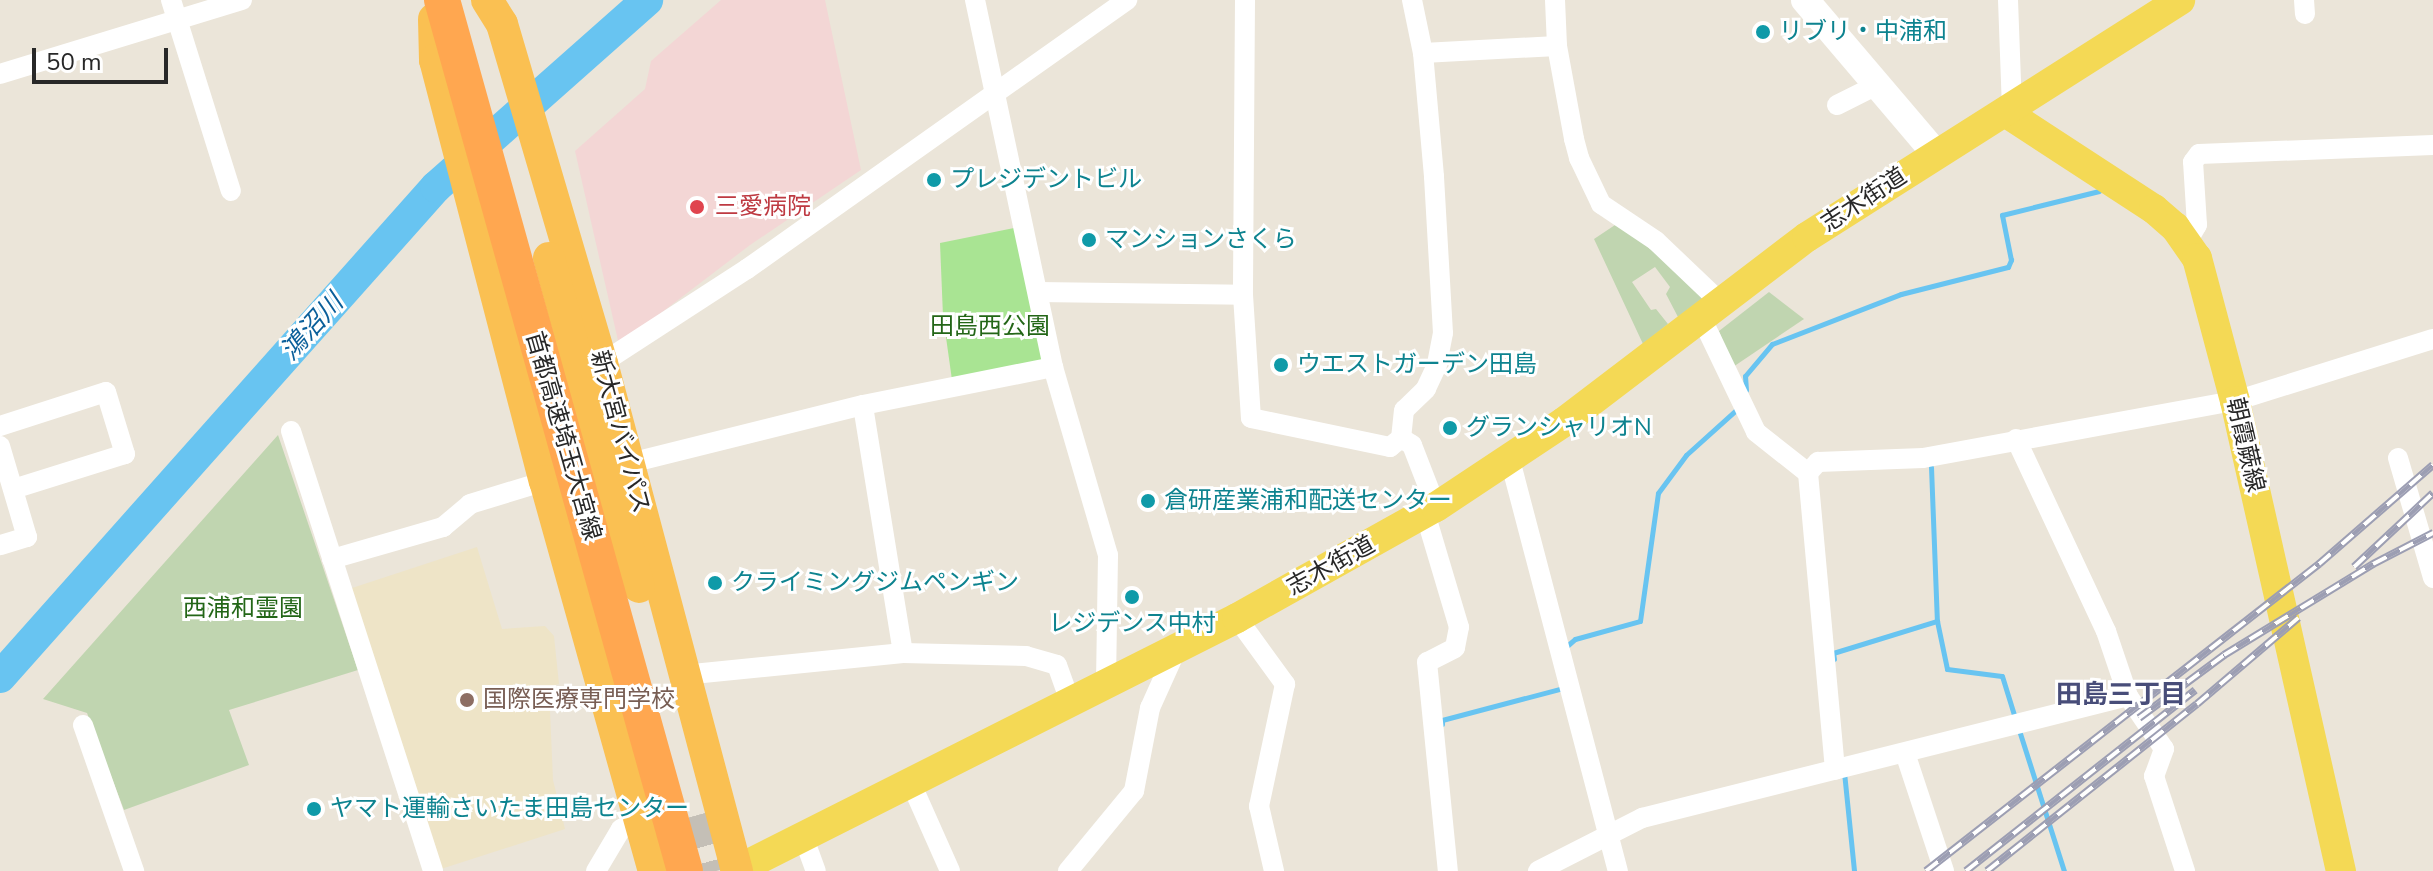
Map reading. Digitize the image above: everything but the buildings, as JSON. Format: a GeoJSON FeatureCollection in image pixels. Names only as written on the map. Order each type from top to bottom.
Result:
{"type":"FeatureCollection","features":[{"type":"Feature","properties":{"kind":"highway","name":"首都高速埼玉大宮線"},"geometry":{"type":"LineString","coordinates":[[468,0],[709,871]]}},
{"type":"Feature","properties":{"kind":"highway","name":"新大宮バイパス"},"geometry":{"type":"LineString","coordinates":[[485,0],[502,24],[508,74],[701,814]]}},
{"type":"Feature","properties":{"kind":"highway","name":"首都高速埼玉大宮線"},"geometry":{"type":"LineString","coordinates":[[435,6],[685,871]]}},
{"type":"Feature","properties":{"kind":"highway"},"geometry":{"type":"LineString","coordinates":[[435,6],[435,60],[459,117],[653,824],[654,871]]}},
{"type":"Feature","properties":{"kind":"highway","name":"新大宮バイパス"},"geometry":{"type":"LineString","coordinates":[[528,145],[602,363],[736,871]]}},
{"type":"Feature","properties":{"kind":"highway"},"geometry":{"type":"LineString","coordinates":[[478,187],[545,481],[653,824]]}},
{"type":"Feature","properties":{"kind":"main road"},"geometry":{"type":"LineString","coordinates":[[1805,0],[1936,154]]}},
{"type":"Feature","properties":{"kind":"main road","name":"志木街道"},"geometry":{"type":"LineString","coordinates":[[736,871],[1237,618],[1431,510],[1510,460],[1807,237],[2180,0]]}},
{"type":"Feature","properties":{"kind":"main road","name":"朝霞蕨線"},"geometry":{"type":"LineString","coordinates":[[2008,110],[2154,209],[2187,242],[2207,284],[2341,871]]}},
{"type":"Feature","properties":{"kind":"street"},"geometry":{"type":"LineString","coordinates":[[0,74],[174,10],[242,0]]}},
{"type":"Feature","properties":{"kind":"street"},"geometry":{"type":"LineString","coordinates":[[975,0],[1053,367],[1108,555],[1106,686]]}},
{"type":"Feature","properties":{"kind":"street"},"geometry":{"type":"LineString","coordinates":[[1245,0],[1243,295],[1251,418],[1390,447],[1401,438],[1404,410],[1426,389],[1437,365],[1443,333],[1423,53],[1412,0]]}},
{"type":"Feature","properties":{"kind":"street"},"geometry":{"type":"LineString","coordinates":[[1555,0],[1557,46],[1579,158],[1601,204],[1656,241],[1710,309],[1756,432],[1808,473],[1835,770]]}},
{"type":"Feature","properties":{"kind":"street"},"geometry":{"type":"LineString","coordinates":[[2008,0],[2008,110]]}},
{"type":"Feature","properties":{"kind":"street"},"geometry":{"type":"LineString","coordinates":[[602,363],[747,269],[1122,2]]}},
{"type":"Feature","properties":{"kind":"street"},"geometry":{"type":"LineString","coordinates":[[174,10],[231,191]]}},
{"type":"Feature","properties":{"kind":"street"},"geometry":{"type":"LineString","coordinates":[[1423,53],[1557,46]]}},
{"type":"Feature","properties":{"kind":"street"},"geometry":{"type":"LineString","coordinates":[[1837,105],[1877,85]]}},
{"type":"Feature","properties":{"kind":"street"},"geometry":{"type":"LineString","coordinates":[[2187,242],[2197,225],[2193,162],[2199,154],[2433,145]]}},
{"type":"Feature","properties":{"kind":"street"},"geometry":{"type":"LineString","coordinates":[[1038,292],[1243,295]]}},
{"type":"Feature","properties":{"kind":"street"},"geometry":{"type":"LineString","coordinates":[[1808,473],[1818,462],[1923,458],[2235,401],[2433,339]]}},
{"type":"Feature","properties":{"kind":"street"},"geometry":{"type":"LineString","coordinates":[[630,463],[863,405],[1053,367]]}},
{"type":"Feature","properties":{"kind":"street"},"geometry":{"type":"LineString","coordinates":[[0,426],[106,392],[125,454],[13,489]]}},
{"type":"Feature","properties":{"kind":"street"},"geometry":{"type":"LineString","coordinates":[[863,405],[903,653]]}},
{"type":"Feature","properties":{"kind":"street"},"geometry":{"type":"LineString","coordinates":[[291,431],[433,871]]}},
{"type":"Feature","properties":{"kind":"street"},"geometry":{"type":"LineString","coordinates":[[1401,438],[1412,445],[1459,627],[1455,648],[1427,662],[1448,871]]}},
{"type":"Feature","properties":{"kind":"street"},"geometry":{"type":"LineString","coordinates":[[2016,439],[2106,631],[2128,696],[2164,749],[2154,776],[2185,871]]}},
{"type":"Feature","properties":{"kind":"street"},"geometry":{"type":"LineString","coordinates":[[0,446],[27,537],[0,545]]}},
{"type":"Feature","properties":{"kind":"street"},"geometry":{"type":"LineString","coordinates":[[2398,458],[2433,578]]}},
{"type":"Feature","properties":{"kind":"street"},"geometry":{"type":"LineString","coordinates":[[1510,460],[1618,871]]}},
{"type":"Feature","properties":{"kind":"street"},"geometry":{"type":"LineString","coordinates":[[332,559],[443,527],[470,504],[545,481]]}},
{"type":"Feature","properties":{"kind":"street"},"geometry":{"type":"LineString","coordinates":[[1237,618],[1285,684],[1259,806],[1274,871]]}},
{"type":"Feature","properties":{"kind":"street"},"geometry":{"type":"LineString","coordinates":[[1068,871],[1134,791],[1150,708],[1177,648]]}},
{"type":"Feature","properties":{"kind":"street"},"geometry":{"type":"LineString","coordinates":[[683,675],[903,653],[1026,656],[1057,665],[1071,704]]}},
{"type":"Feature","properties":{"kind":"street"},"geometry":{"type":"LineString","coordinates":[[1538,871],[1642,818],[2128,696]]}},
{"type":"Feature","properties":{"kind":"street"},"geometry":{"type":"LineString","coordinates":[[83,725],[134,871]]}},
{"type":"Feature","properties":{"kind":"street"},"geometry":{"type":"LineString","coordinates":[[1905,753],[1944,871]]}},
{"type":"Feature","properties":{"kind":"street"},"geometry":{"type":"LineString","coordinates":[[910,781],[950,871]]}},
{"type":"Feature","properties":{"kind":"street"},"geometry":{"type":"LineString","coordinates":[[596,871],[621,829],[653,824]]}},
{"type":"Feature","properties":{"kind":"street"},"geometry":{"type":"LineString","coordinates":[[803,836],[816,871]]}},
{"type":"Feature","properties":{"kind":"shaded area","name":"三愛病院"},"geometry":{"type":"Polygon","coordinates":[[[721,0],[825,0],[861,170],[750,245],[619,345],[575,151],[645,89],[651,61],[721,0]]]}},
{"type":"Feature","properties":{"kind":"shaded area","name":"国際医療専門学校"},"geometry":{"type":"Polygon","coordinates":[[[477,547],[502,629],[545,626],[554,636],[559,684],[549,687],[553,780],[565,829],[441,869],[349,589],[477,547]]]}},
{"type":"Feature","properties":{"kind":"green space"},"geometry":{"type":"Polygon","coordinates":[[[1615,225],[1649,245],[1703,298],[1678,317],[1666,294],[1670,287],[1655,267],[1632,282],[1651,310],[1656,309],[1668,324],[1643,344],[1594,239],[1615,225]]]}},
{"type":"Feature","properties":{"kind":"green space","name":"田島西公園"},"geometry":{"type":"Polygon","coordinates":[[[1014,228],[1044,355],[1039,364],[952,380],[943,316],[940,243],[1014,228]]]}},
{"type":"Feature","properties":{"kind":"green space"},"geometry":{"type":"Polygon","coordinates":[[[1769,292],[1804,319],[1733,367],[1719,331],[1769,292]]]}},
{"type":"Feature","properties":{"kind":"green space","name":"西浦和霊園"},"geometry":{"type":"Polygon","coordinates":[[[278,435],[358,670],[229,710],[249,765],[124,810],[87,713],[43,699],[278,435]]]}},
{"type":"Feature","properties":{"kind":"waterway","name":"鴻沼川"},"geometry":{"type":"LineString","coordinates":[[0,677],[436,187],[647,0]]}},
{"type":"Feature","properties":{"kind":"waterway"},"geometry":{"type":"LineString","coordinates":[[1746,390],[1745,376],[1772,344],[1901,294],[2008,267],[2011,260],[2002,215],[2099,191]]}},
{"type":"Feature","properties":{"kind":"waterway"},"geometry":{"type":"LineString","coordinates":[[1568,645],[1575,639],[1640,621],[1658,493],[1686,455],[1737,409]]}},
{"type":"Feature","properties":{"kind":"waterway"},"geometry":{"type":"LineString","coordinates":[[1931,467],[1937,621],[1947,669],[2002,676],[2015,718]]}},
{"type":"Feature","properties":{"kind":"waterway"},"geometry":{"type":"LineString","coordinates":[[61,589],[70,597]]}},
{"type":"Feature","properties":{"kind":"waterway"},"geometry":{"type":"LineString","coordinates":[[1834,659],[1833,653],[1937,621]]}},
{"type":"Feature","properties":{"kind":"waterway"},"geometry":{"type":"LineString","coordinates":[[1442,724],[1442,720],[1563,688]]}},
{"type":"Feature","properties":{"kind":"waterway"},"geometry":{"type":"LineString","coordinates":[[2018,727],[2064,871]]}},
{"type":"Feature","properties":{"kind":"waterway"},"geometry":{"type":"LineString","coordinates":[[1844,772],[1854,871]]}},
{"type":"Feature","properties":{"kind":"tunnel"},"geometry":{"type":"LineString","coordinates":[[701,814],[717,871]]}},
{"type":"Feature","properties":{"kind":"railway"},"geometry":{"type":"LineString","coordinates":[[1926,871],[2319,564],[2433,465]]}},
{"type":"Feature","properties":{"kind":"railway"},"geometry":{"type":"LineString","coordinates":[[2354,567],[2433,493]]}},
{"type":"Feature","properties":{"kind":"railway"},"geometry":{"type":"LineString","coordinates":[[2139,718],[2224,655],[2373,564],[2433,533]]}},
{"type":"Feature","properties":{"kind":"railway"},"geometry":{"type":"LineString","coordinates":[[1987,871],[2197,704],[2298,618]]}},
{"type":"Feature","properties":{"kind":"railway"},"geometry":{"type":"LineString","coordinates":[[1966,871],[2195,690]]}},
{"type":"Feature","properties":{"kind":"place","name":"リブリ・中浦和"},"geometry":{"type":"Point","coordinates":[1763,32]}},
{"type":"Feature","properties":{"kind":"place","name":"プレジデントビル"},"geometry":{"type":"Point","coordinates":[934,180]}},
{"type":"Feature","properties":{"kind":"place","name":"三愛病院"},"geometry":{"type":"Point","coordinates":[697,207]}},
{"type":"Feature","properties":{"kind":"place","name":"マンションさくら"},"geometry":{"type":"Point","coordinates":[1089,240]}},
{"type":"Feature","properties":{"kind":"place","name":"ウエストガーデン田島"},"geometry":{"type":"Point","coordinates":[1281,365]}},
{"type":"Feature","properties":{"kind":"place","name":"グランシャリオN"},"geometry":{"type":"Point","coordinates":[1450,428]}},
{"type":"Feature","properties":{"kind":"place","name":"倉研産業浦和配送センター"},"geometry":{"type":"Point","coordinates":[1148,501]}},
{"type":"Feature","properties":{"kind":"place","name":"クライミングジムペンギン"},"geometry":{"type":"Point","coordinates":[715,583]}},
{"type":"Feature","properties":{"kind":"place","name":"レジデンス中村"},"geometry":{"type":"Point","coordinates":[1132,597]}},
{"type":"Feature","properties":{"kind":"place","name":"国際医療専門学校"},"geometry":{"type":"Point","coordinates":[467,700]}},
{"type":"Feature","properties":{"kind":"place","name":"ヤマト運輸さいたま田島センター"},"geometry":{"type":"Point","coordinates":[314,809]}},
{"type":"Feature","properties":{"kind":"district","name":"田島三丁目"},"geometry":{"type":"Point","coordinates":[2121,695]}}]}
